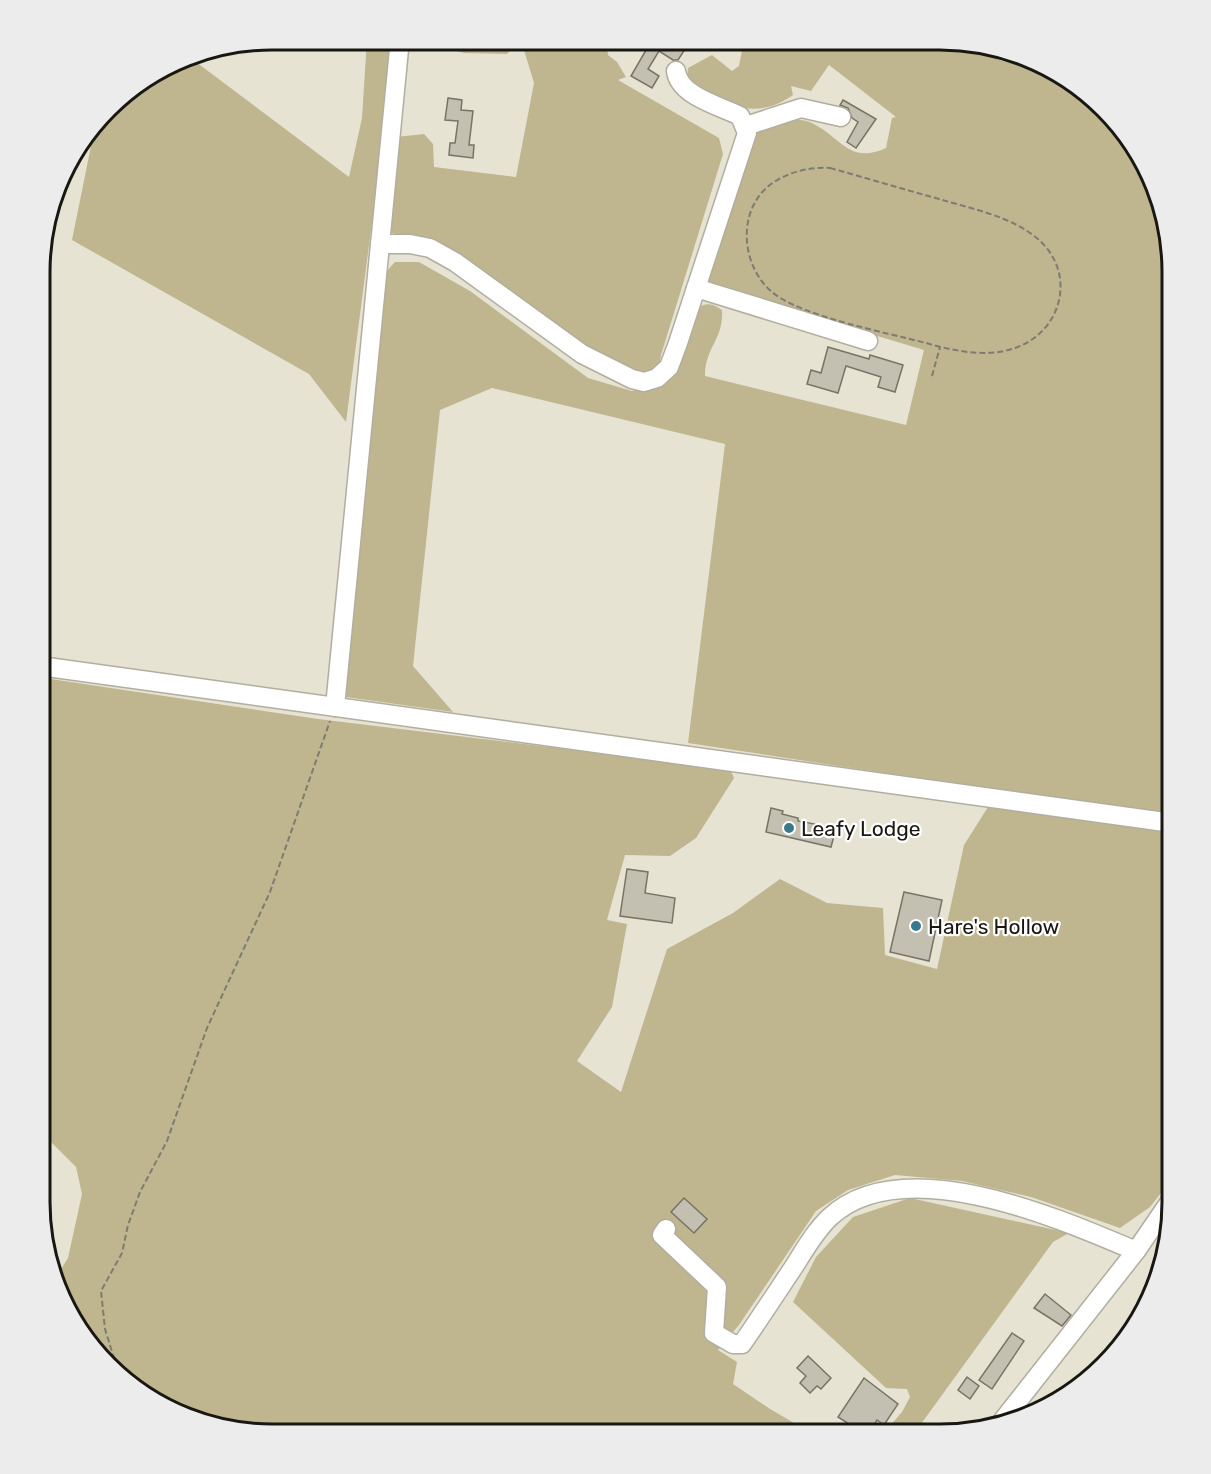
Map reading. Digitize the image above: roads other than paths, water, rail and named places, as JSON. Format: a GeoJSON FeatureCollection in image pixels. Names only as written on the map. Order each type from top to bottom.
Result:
{"type":"FeatureCollection","features":[{"type":"Feature","properties":{"kind":"street"},"geometry":{"type":"LineString","coordinates":[[335,707],[399,50]]}},
{"type":"Feature","properties":{"kind":"street"},"geometry":{"type":"LineString","coordinates":[[380,244],[410,244],[429,248],[455,262],[582,354],[617,372],[644,382],[657,378],[669,367],[747,133],[740,116],[687,91],[677,81],[676,71]]}},
{"type":"Feature","properties":{"kind":"street"},"geometry":{"type":"LineString","coordinates":[[746,126],[801,108],[842,117]]}},
{"type":"Feature","properties":{"kind":"street"},"geometry":{"type":"LineString","coordinates":[[696,288],[868,341]]}},
{"type":"Feature","properties":{"kind":"street"},"geometry":{"type":"LineString","coordinates":[[50,667],[1162,822]]}},
{"type":"Feature","properties":{"kind":"street"},"geometry":{"type":"LineString","coordinates":[[666,1229],[662,1235],[717,1287],[714,1333],[733,1344],[742,1344],[829,1218],[862,1197],[888,1190],[927,1187],[999,1202],[1073,1224],[1136,1251]]}},
{"type":"Feature","properties":{"kind":"street"},"geometry":{"type":"LineString","coordinates":[[1008,1414],[1136,1251],[1161,1215]]}},
{"type":"Feature","properties":{"kind":"place","name":"Leafy Lodge"},"geometry":{"type":"Point","coordinates":[789,828]}},
{"type":"Feature","properties":{"kind":"place","name":"Hare's Hollow"},"geometry":{"type":"Point","coordinates":[916,926]}}]}
